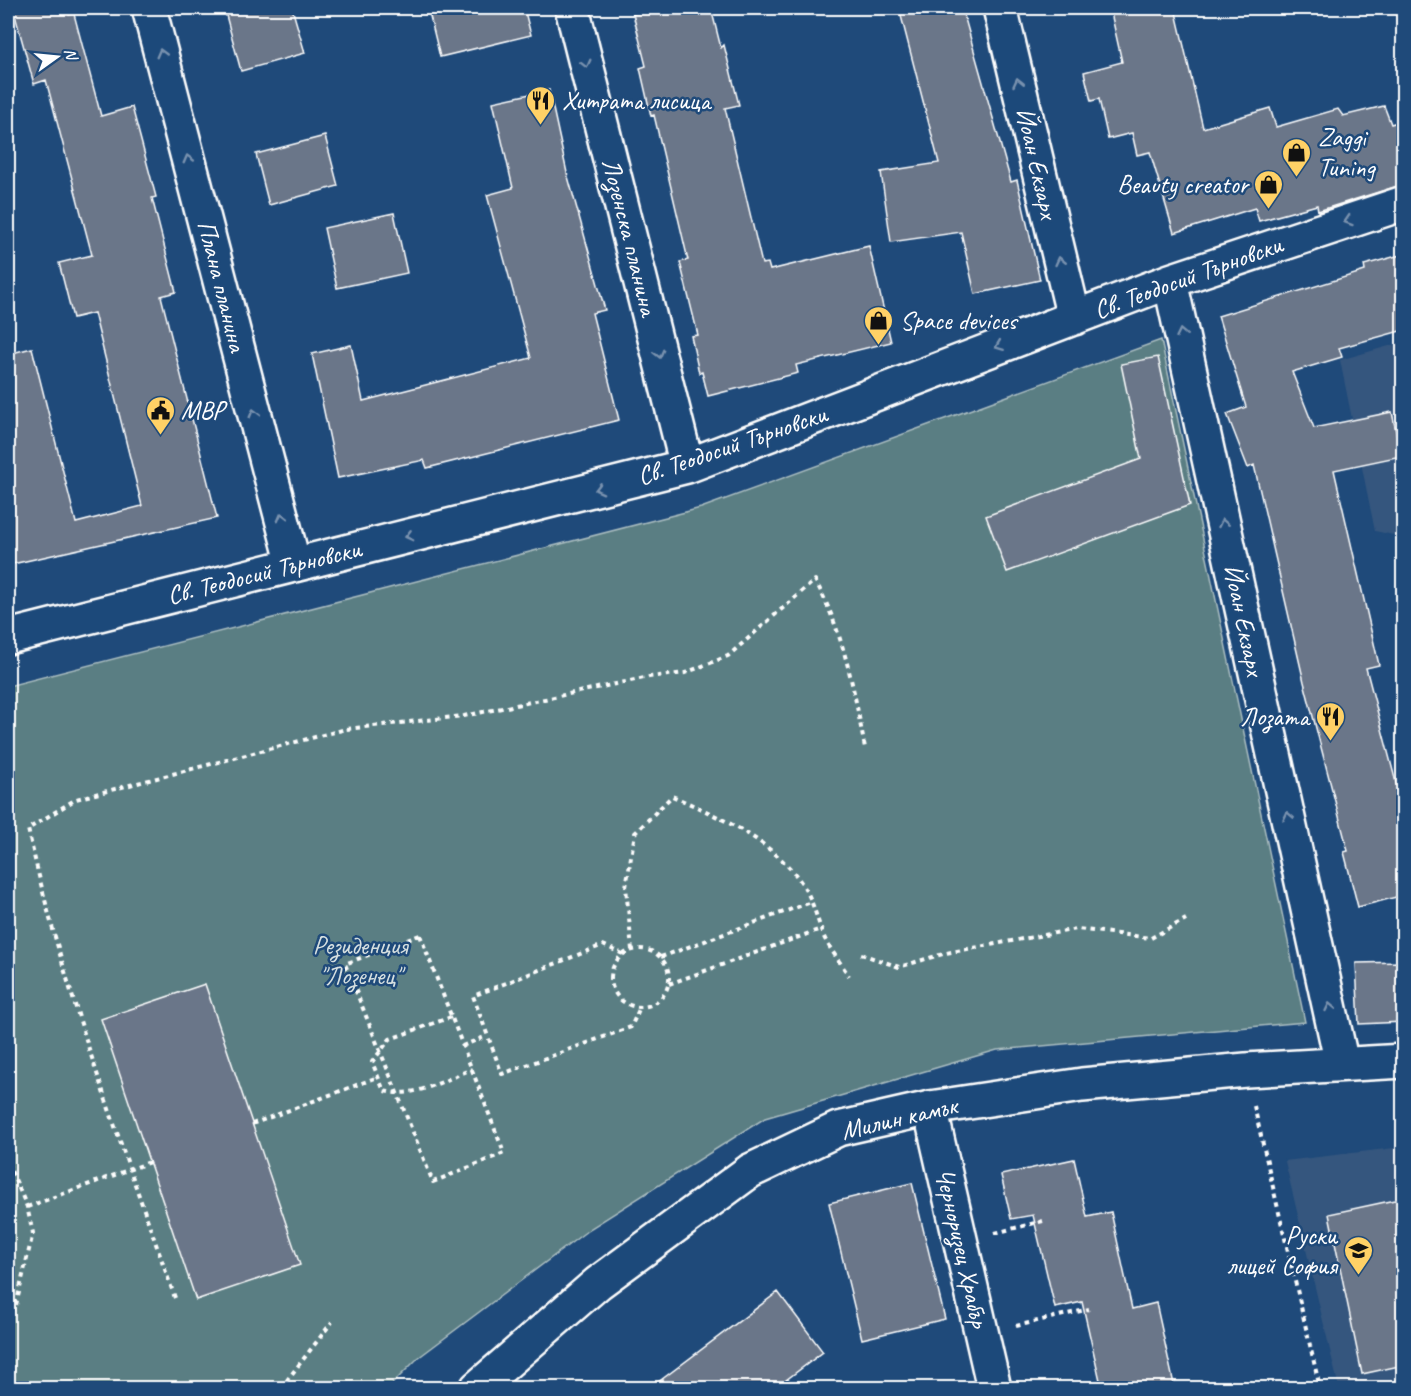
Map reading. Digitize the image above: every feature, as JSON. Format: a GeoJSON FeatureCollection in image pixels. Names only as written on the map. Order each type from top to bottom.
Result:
{"type":"FeatureCollection","features":[{"type":"Feature","properties":{"kind":"street","name":"Плана планина"},"geometry":{"type":"LineString","coordinates":[[149,8],[294,565]]}},
{"type":"Feature","properties":{"kind":"street","name":"Лозенска планина"},"geometry":{"type":"LineString","coordinates":[[572,8],[687,466]]}},
{"type":"Feature","properties":{"kind":"street","name":"Йоан Екзарх"},"geometry":{"type":"LineString","coordinates":[[1000,8],[1074,318]]}},
{"type":"Feature","properties":{"kind":"street","name":"Св. Теодосий Търновски"},"geometry":{"type":"LineString","coordinates":[[8,637],[687,466],[1170,281],[1404,203]]}},
{"type":"Feature","properties":{"kind":"street","name":"Йоан Екзарх"},"geometry":{"type":"LineString","coordinates":[[1170,281],[1342,1064]]}},
{"type":"Feature","properties":{"kind":"street","name":"Милин камък"},"geometry":{"type":"LineString","coordinates":[[477,1389],[598,1283],[750,1171],[838,1129],[930,1108],[1082,1085],[1246,1070],[1404,1061]]}},
{"type":"Feature","properties":{"kind":"street","name":"Черноризец Храбър"},"geometry":{"type":"LineString","coordinates":[[930,1108],[994,1389]]}},
{"type":"Feature","properties":{"kind":"path"},"geometry":{"type":"LineString","coordinates":[[175,1298],[83,1031],[41,891],[28,829],[76,799],[346,729],[464,716],[649,677],[685,673],[728,656],[815,580],[834,615],[846,656],[865,748]]}},
{"type":"Feature","properties":{"kind":"path"},"geometry":{"type":"LineString","coordinates":[[632,950],[626,887],[635,833],[672,796],[716,815],[753,837],[796,877],[811,902],[821,929],[849,976]]}},
{"type":"Feature","properties":{"kind":"path"},"geometry":{"type":"LineString","coordinates":[[661,957],[811,902]]}},
{"type":"Feature","properties":{"kind":"path"},"geometry":{"type":"LineString","coordinates":[[861,954],[899,967],[946,953],[1077,928],[1151,938],[1186,919]]}},
{"type":"Feature","properties":{"kind":"path"},"geometry":{"type":"LineString","coordinates":[[669,984],[821,929]]}},
{"type":"Feature","properties":{"kind":"path"},"geometry":{"type":"LineString","coordinates":[[420,935],[451,1017],[504,1153],[433,1182],[345,964],[420,935]]}},
{"type":"Feature","properties":{"kind":"path"},"geometry":{"type":"LineString","coordinates":[[623,954],[603,945],[473,996],[502,1074],[631,1027],[640,1007]]}},
{"type":"Feature","properties":{"kind":"path"},"geometry":{"type":"LineString","coordinates":[[643,948],[661,957],[670,974],[669,984],[658,1001],[640,1007],[623,1001],[613,986],[613,968],[623,954],[643,948]]}},
{"type":"Feature","properties":{"kind":"path"},"geometry":{"type":"LineString","coordinates":[[451,1017],[390,1039],[372,1062],[384,1091],[398,1095],[412,1093],[472,1070]]}},
{"type":"Feature","properties":{"kind":"path"},"geometry":{"type":"LineString","coordinates":[[462,1046],[487,1036]]}},
{"type":"Feature","properties":{"kind":"path"},"geometry":{"type":"LineString","coordinates":[[1246,1070],[1320,1389]]}},
{"type":"Feature","properties":{"kind":"path"},"geometry":{"type":"LineString","coordinates":[[252,1124],[378,1077]]}},
{"type":"Feature","properties":{"kind":"path"},"geometry":{"type":"LineString","coordinates":[[27,1207],[150,1162]]}},
{"type":"Feature","properties":{"kind":"path"},"geometry":{"type":"LineString","coordinates":[[8,1163],[27,1207],[33,1233],[16,1305],[8,1315]]}},
{"type":"Feature","properties":{"kind":"path"},"geometry":{"type":"LineString","coordinates":[[984,1236],[1047,1220]]}},
{"type":"Feature","properties":{"kind":"path"},"geometry":{"type":"LineString","coordinates":[[981,1334],[1089,1309]]}},
{"type":"Feature","properties":{"kind":"path"},"geometry":{"type":"LineString","coordinates":[[280,1389],[332,1322]]}},
{"type":"Feature","properties":{"kind":"shaded area"},"geometry":{"type":"Polygon","coordinates":[[[1403,342],[1403,537],[1375,531],[1340,360],[1403,342]]]}},
{"type":"Feature","properties":{"kind":"shaded area","name":"Руски лицей София"},"geometry":{"type":"Polygon","coordinates":[[[1403,1147],[1403,1388],[1339,1388],[1285,1161],[1403,1147]]]}},
{"type":"Feature","properties":{"kind":"green space","name":"Резиденция \"Лозенец\""},"geometry":{"type":"Polygon","coordinates":[[[1161,340],[1305,1022],[997,1050],[765,1118],[591,1228],[418,1358],[388,1388],[8,1388],[8,686],[701,508],[1161,340]]]}},
{"type":"Feature","properties":{"kind":"building"},"geometry":{"type":"Polygon","coordinates":[[[13,8],[67,8],[69,15],[74,14],[101,116],[132,107],[156,197],[152,198],[176,292],[161,296],[217,518],[8,565],[8,354],[32,348],[76,523],[142,506],[94,313],[73,318],[59,263],[92,255],[46,80],[34,84],[13,8]]]}},
{"type":"Feature","properties":{"kind":"building"},"geometry":{"type":"Polygon","coordinates":[[[224,8],[292,8],[305,53],[241,71],[224,8]]]}},
{"type":"Feature","properties":{"kind":"building"},"geometry":{"type":"Polygon","coordinates":[[[428,8],[524,8],[531,35],[440,57],[428,8]]]}},
{"type":"Feature","properties":{"kind":"building"},"geometry":{"type":"Polygon","coordinates":[[[658,8],[711,8],[721,48],[724,45],[739,105],[725,108],[762,264],[768,263],[770,270],[869,246],[891,342],[796,365],[798,373],[708,396],[702,372],[699,373],[691,336],[698,335],[680,262],[688,260],[654,115],[651,116],[640,68],[646,66],[633,14],[658,8]]]}},
{"type":"Feature","properties":{"kind":"building"},"geometry":{"type":"Polygon","coordinates":[[[899,8],[962,8],[1011,182],[1017,180],[1040,280],[975,294],[961,232],[891,242],[881,172],[939,163],[899,8]]]}},
{"type":"Feature","properties":{"kind":"building"},"geometry":{"type":"Polygon","coordinates":[[[1110,8],[1175,8],[1203,128],[1270,108],[1276,127],[1338,109],[1343,116],[1384,106],[1391,124],[1404,120],[1404,184],[1318,211],[1317,205],[1259,221],[1255,208],[1174,233],[1150,152],[1137,155],[1132,133],[1108,139],[1099,99],[1091,101],[1084,72],[1122,62],[1110,8]]]}},
{"type":"Feature","properties":{"kind":"building"},"geometry":{"type":"Polygon","coordinates":[[[549,90],[567,173],[605,310],[592,313],[619,420],[427,468],[424,460],[338,478],[312,354],[351,345],[363,401],[531,358],[487,195],[513,188],[493,102],[549,90]]]}},
{"type":"Feature","properties":{"kind":"building"},"geometry":{"type":"Polygon","coordinates":[[[325,136],[338,186],[269,205],[256,154],[325,136]]]}},
{"type":"Feature","properties":{"kind":"building"},"geometry":{"type":"Polygon","coordinates":[[[394,213],[407,273],[337,288],[324,228],[394,213]]]}},
{"type":"Feature","properties":{"kind":"building"},"geometry":{"type":"Polygon","coordinates":[[[1404,254],[1404,330],[1339,348],[1342,357],[1292,372],[1314,428],[1392,412],[1401,456],[1334,470],[1379,665],[1366,668],[1404,813],[1404,895],[1358,907],[1344,852],[1348,851],[1304,682],[1254,465],[1248,468],[1227,414],[1246,407],[1218,316],[1365,271],[1364,265],[1404,254]]]}},
{"type":"Feature","properties":{"kind":"building"},"geometry":{"type":"Polygon","coordinates":[[[1158,357],[1190,505],[1007,572],[986,516],[1141,459],[1121,364],[1158,357]]]}},
{"type":"Feature","properties":{"kind":"building"},"geometry":{"type":"Polygon","coordinates":[[[1404,962],[1404,1022],[1359,1024],[1356,963],[1404,962]]]}},
{"type":"Feature","properties":{"kind":"building"},"geometry":{"type":"Polygon","coordinates":[[[205,984],[300,1265],[196,1300],[101,1019],[205,984]]]}},
{"type":"Feature","properties":{"kind":"building"},"geometry":{"type":"Polygon","coordinates":[[[1074,1159],[1087,1217],[1111,1212],[1132,1309],[1156,1303],[1175,1389],[1102,1389],[1082,1302],[1055,1308],[1033,1215],[1011,1219],[1001,1175],[1074,1159]]]}},
{"type":"Feature","properties":{"kind":"building"},"geometry":{"type":"Polygon","coordinates":[[[912,1183],[945,1319],[862,1339],[829,1203],[912,1183]]]}},
{"type":"Feature","properties":{"kind":"building"},"geometry":{"type":"Polygon","coordinates":[[[1404,1198],[1404,1365],[1362,1374],[1329,1214],[1404,1198]]]}},
{"type":"Feature","properties":{"kind":"building"},"geometry":{"type":"Polygon","coordinates":[[[778,1292],[823,1352],[774,1389],[649,1389],[778,1292]]]}},
{"type":"Feature","properties":{"kind":"place","name":"Хитрата лисица"},"geometry":{"type":"Point","coordinates":[541,126]}},
{"type":"Feature","properties":{"kind":"place","name":"Zaggi Tuning"},"geometry":{"type":"Point","coordinates":[1297,178]}},
{"type":"Feature","properties":{"kind":"place","name":"Beauty creator"},"geometry":{"type":"Point","coordinates":[1269,210]}},
{"type":"Feature","properties":{"kind":"place","name":"Space devices"},"geometry":{"type":"Point","coordinates":[879,346]}},
{"type":"Feature","properties":{"kind":"place","name":"МВР"},"geometry":{"type":"Point","coordinates":[160,436]}},
{"type":"Feature","properties":{"kind":"place","name":"Лозата"},"geometry":{"type":"Point","coordinates":[1330,742]}},
{"type":"Feature","properties":{"kind":"place","name":"Руски лицей София"},"geometry":{"type":"Point","coordinates":[1358,1276]}}]}
